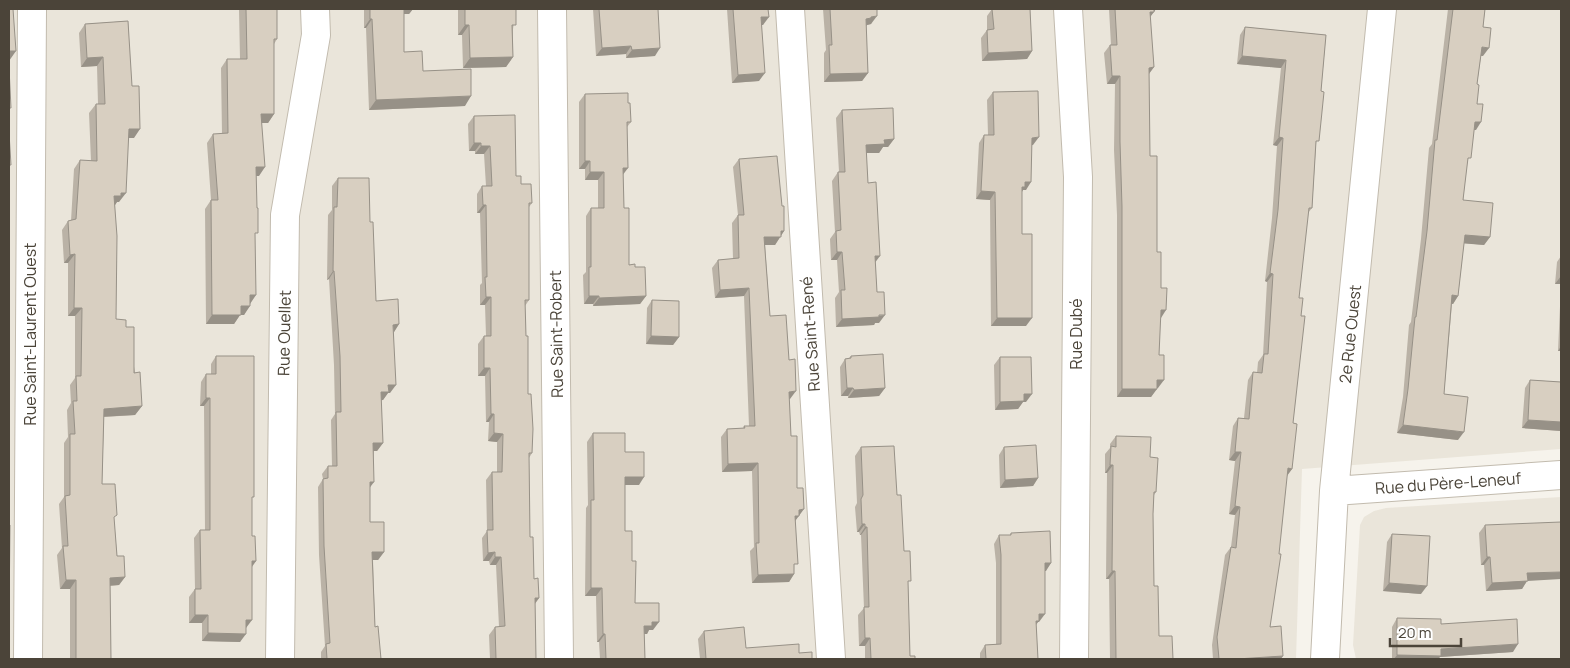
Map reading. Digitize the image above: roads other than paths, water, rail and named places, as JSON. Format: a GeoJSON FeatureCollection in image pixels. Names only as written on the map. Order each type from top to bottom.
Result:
{"type":"FeatureCollection","features":[{"type":"Feature","properties":{"kind":"street","name":"Rue Saint-Laurent Ouest"},"geometry":{"type":"LineString","coordinates":[[28,659],[32,9]]}},
{"type":"Feature","properties":{"kind":"street","name":"Rue Ouellet"},"geometry":{"type":"LineString","coordinates":[[280,659],[285,215],[316,35],[315,9]]}},
{"type":"Feature","properties":{"kind":"street","name":"Rue Saint-Robert"},"geometry":{"type":"LineString","coordinates":[[552,9],[559,659]]}},
{"type":"Feature","properties":{"kind":"street","name":"Rue Saint-René"},"geometry":{"type":"LineString","coordinates":[[790,9],[831,659]]}},
{"type":"Feature","properties":{"kind":"street","name":"Rue Dubé"},"geometry":{"type":"LineString","coordinates":[[1068,9],[1078,177],[1074,659]]}},
{"type":"Feature","properties":{"kind":"street","name":"2e Rue Ouest"},"geometry":{"type":"LineString","coordinates":[[1325,659],[1334,491],[1382,9]]}},
{"type":"Feature","properties":{"kind":"street","name":"Rue du Père-Leneuf"},"geometry":{"type":"LineString","coordinates":[[1334,491],[1561,475]]}}]}
